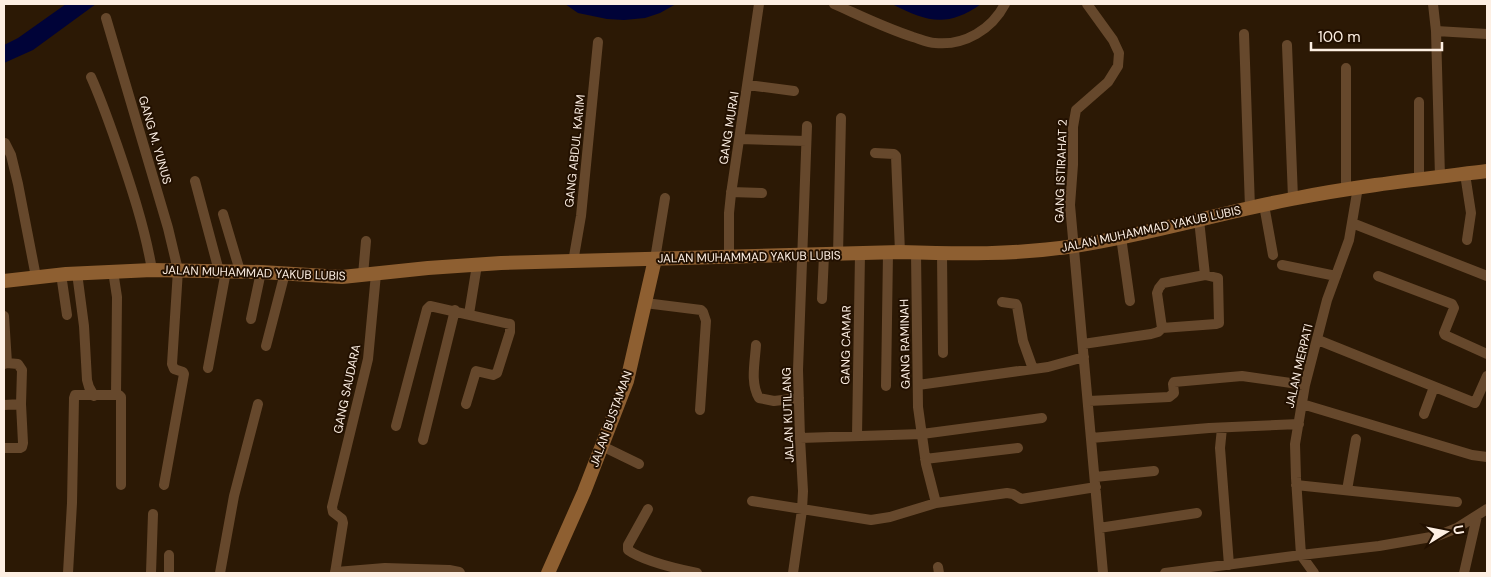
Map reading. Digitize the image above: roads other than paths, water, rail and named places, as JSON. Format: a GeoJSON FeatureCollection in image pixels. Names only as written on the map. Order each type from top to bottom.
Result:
{"type":"FeatureCollection","features":[{"type":"Feature","properties":{"kind":"main road","name":"JALAN MUHAMMAD YAKUB LUBIS"},"geometry":{"type":"LineString","coordinates":[[4,281],[61,274],[113,271],[228,271],[342,277],[477,265],[894,253],[1017,252],[1073,246],[1121,237],[1294,198],[1352,188],[1487,170]]}},
{"type":"Feature","properties":{"kind":"main road","name":"JALAN BUSTAMAN"},"geometry":{"type":"LineString","coordinates":[[548,573],[584,492],[628,380],[655,259]]}},
{"type":"Feature","properties":{"kind":"street","name":"GANG MURAI"},"geometry":{"type":"LineString","coordinates":[[729,257],[731,192],[759,4]]}},
{"type":"Feature","properties":{"kind":"street"},"geometry":{"type":"LineString","coordinates":[[834,4],[888,29],[934,43],[950,43],[968,38],[981,31],[988,27],[1005,4]]}},
{"type":"Feature","properties":{"kind":"street","name":"GANG ISTIRAHAT 2"},"geometry":{"type":"LineString","coordinates":[[1073,246],[1070,205],[1074,117],[1076,110],[1108,82],[1118,66],[1119,53],[1113,40],[1087,4]]}},
{"type":"Feature","properties":{"kind":"street"},"geometry":{"type":"LineString","coordinates":[[1432,4],[1436,31],[1440,177]]}},
{"type":"Feature","properties":{"kind":"street","name":"GANG M. YUNUS"},"geometry":{"type":"LineString","coordinates":[[106,18],[168,228],[178,270],[172,364],[174,369],[184,374],[164,485]]}},
{"type":"Feature","properties":{"kind":"street"},"geometry":{"type":"LineString","coordinates":[[1436,31],[1487,34]]}},
{"type":"Feature","properties":{"kind":"street"},"geometry":{"type":"LineString","coordinates":[[1244,34],[1250,208]]}},
{"type":"Feature","properties":{"kind":"street","name":"GANG ABDUL KARIM"},"geometry":{"type":"LineString","coordinates":[[574,262],[581,216],[598,42]]}},
{"type":"Feature","properties":{"kind":"street"},"geometry":{"type":"LineString","coordinates":[[1288,45],[1294,198]]}},
{"type":"Feature","properties":{"kind":"street","name":"JALAN MERPATI"},"geometry":{"type":"LineString","coordinates":[[1301,555],[1296,485],[1298,424],[1305,385],[1327,300],[1349,240],[1352,224],[1346,68]]}},
{"type":"Feature","properties":{"kind":"street"},"geometry":{"type":"LineString","coordinates":[[91,77],[126,168],[152,270]]}},
{"type":"Feature","properties":{"kind":"street"},"geometry":{"type":"LineString","coordinates":[[748,85],[794,91]]}},
{"type":"Feature","properties":{"kind":"street"},"geometry":{"type":"LineString","coordinates":[[1418,102],[1419,180]]}},
{"type":"Feature","properties":{"kind":"street"},"geometry":{"type":"LineString","coordinates":[[838,255],[841,118]]}},
{"type":"Feature","properties":{"kind":"street","name":"JALAN KUTILANG"},"geometry":{"type":"LineString","coordinates":[[793,573],[802,510],[799,398],[801,256],[807,126]]}},
{"type":"Feature","properties":{"kind":"street"},"geometry":{"type":"LineString","coordinates":[[740,139],[806,141]]}},
{"type":"Feature","properties":{"kind":"street"},"geometry":{"type":"LineString","coordinates":[[4,143],[11,155],[18,184],[36,277]]}},
{"type":"Feature","properties":{"kind":"street"},"geometry":{"type":"LineString","coordinates":[[875,153],[894,154],[896,156],[894,253],[886,386]]}},
{"type":"Feature","properties":{"kind":"street"},"geometry":{"type":"LineString","coordinates":[[1465,174],[1471,213],[1468,240]]}},
{"type":"Feature","properties":{"kind":"street"},"geometry":{"type":"LineString","coordinates":[[195,181],[228,271]]}},
{"type":"Feature","properties":{"kind":"street"},"geometry":{"type":"LineString","coordinates":[[731,192],[762,192]]}},
{"type":"Feature","properties":{"kind":"street"},"geometry":{"type":"LineString","coordinates":[[655,259],[665,198]]}},
{"type":"Feature","properties":{"kind":"street"},"geometry":{"type":"LineString","coordinates":[[1264,205],[1273,255]]}},
{"type":"Feature","properties":{"kind":"street"},"geometry":{"type":"LineString","coordinates":[[208,368],[228,271],[223,214]]}},
{"type":"Feature","properties":{"kind":"street"},"geometry":{"type":"LineString","coordinates":[[1198,220],[1205,275]]}},
{"type":"Feature","properties":{"kind":"street"},"geometry":{"type":"LineString","coordinates":[[1352,224],[1487,276]]}},
{"type":"Feature","properties":{"kind":"street"},"geometry":{"type":"LineString","coordinates":[[1121,237],[1130,301]]}},
{"type":"Feature","properties":{"kind":"street","name":"GANG SAUDARA"},"geometry":{"type":"LineString","coordinates":[[336,573],[343,523],[342,519],[332,512],[332,507],[368,359],[369,274],[366,241]]}},
{"type":"Feature","properties":{"kind":"street"},"geometry":{"type":"LineString","coordinates":[[1073,246],[1089,401],[1103,573]]}},
{"type":"Feature","properties":{"kind":"street","name":"GANG RAMINAH"},"geometry":{"type":"LineString","coordinates":[[916,253],[918,407],[925,459],[936,504]]}},
{"type":"Feature","properties":{"kind":"street","name":"GANG CAMAR"},"geometry":{"type":"LineString","coordinates":[[857,436],[860,254]]}},
{"type":"Feature","properties":{"kind":"street"},"geometry":{"type":"LineString","coordinates":[[942,254],[943,353]]}},
{"type":"Feature","properties":{"kind":"street"},"geometry":{"type":"LineString","coordinates":[[822,298],[824,255]]}},
{"type":"Feature","properties":{"kind":"street"},"geometry":{"type":"LineString","coordinates":[[469,314],[477,265]]}},
{"type":"Feature","properties":{"kind":"street"},"geometry":{"type":"LineString","coordinates":[[1282,265],[1336,276]]}},
{"type":"Feature","properties":{"kind":"street"},"geometry":{"type":"LineString","coordinates":[[113,271],[117,306],[116,394]]}},
{"type":"Feature","properties":{"kind":"street"},"geometry":{"type":"LineString","coordinates":[[250,319],[261,272]]}},
{"type":"Feature","properties":{"kind":"street"},"geometry":{"type":"LineString","coordinates":[[77,273],[84,326],[87,380],[94,396]]}},
{"type":"Feature","properties":{"kind":"street"},"geometry":{"type":"LineString","coordinates":[[266,346],[285,273]]}},
{"type":"Feature","properties":{"kind":"street"},"geometry":{"type":"LineString","coordinates":[[61,274],[67,315]]}},
{"type":"Feature","properties":{"kind":"street"},"geometry":{"type":"LineString","coordinates":[[1083,344],[1151,334],[1158,332],[1162,328],[1219,323],[1218,278],[1205,275],[1163,283],[1157,293],[1162,328]]}},
{"type":"Feature","properties":{"kind":"street"},"geometry":{"type":"LineString","coordinates":[[1378,276],[1452,304],[1454,308],[1444,333],[1445,335],[1487,354]]}},
{"type":"Feature","properties":{"kind":"street"},"geometry":{"type":"LineString","coordinates":[[1002,302],[1016,304],[1017,306],[1023,342],[1033,369]]}},
{"type":"Feature","properties":{"kind":"street"},"geometry":{"type":"LineString","coordinates":[[645,303],[701,310],[704,312],[706,321],[700,410]]}},
{"type":"Feature","properties":{"kind":"street"},"geometry":{"type":"LineString","coordinates":[[396,426],[427,309],[430,306],[508,323],[510,326],[510,332],[497,373],[493,375],[476,371],[466,404]]}},
{"type":"Feature","properties":{"kind":"street"},"geometry":{"type":"LineString","coordinates":[[423,440],[454,310]]}},
{"type":"Feature","properties":{"kind":"street"},"geometry":{"type":"LineString","coordinates":[[4,316],[5,364],[18,364],[21,367],[23,445],[20,448],[4,448]]}},
{"type":"Feature","properties":{"kind":"street"},"geometry":{"type":"LineString","coordinates":[[1318,340],[1474,403],[1487,379]]}},
{"type":"Feature","properties":{"kind":"street"},"geometry":{"type":"LineString","coordinates":[[756,345],[754,378],[759,398],[774,401],[799,398]]}},
{"type":"Feature","properties":{"kind":"street"},"geometry":{"type":"LineString","coordinates":[[918,385],[1033,369],[1062,364],[1084,357]]}},
{"type":"Feature","properties":{"kind":"street"},"geometry":{"type":"LineString","coordinates":[[1089,401],[1169,397],[1174,395],[1173,384],[1177,381],[1242,376],[1305,385]]}},
{"type":"Feature","properties":{"kind":"street"},"geometry":{"type":"LineString","coordinates":[[1424,414],[1434,387]]}},
{"type":"Feature","properties":{"kind":"street"},"geometry":{"type":"LineString","coordinates":[[68,573],[72,503],[74,398],[76,395],[119,395],[122,401],[121,484]]}},
{"type":"Feature","properties":{"kind":"street"},"geometry":{"type":"LineString","coordinates":[[4,405],[21,404]]}},
{"type":"Feature","properties":{"kind":"street"},"geometry":{"type":"LineString","coordinates":[[220,573],[234,496],[258,404]]}},
{"type":"Feature","properties":{"kind":"street"},"geometry":{"type":"LineString","coordinates":[[1302,404],[1472,455],[1487,457]]}},
{"type":"Feature","properties":{"kind":"street"},"geometry":{"type":"LineString","coordinates":[[800,438],[922,434],[1042,418]]}},
{"type":"Feature","properties":{"kind":"street"},"geometry":{"type":"LineString","coordinates":[[1091,438],[1298,424]]}},
{"type":"Feature","properties":{"kind":"street"},"geometry":{"type":"LineString","coordinates":[[1222,428],[1220,448],[1229,564]]}},
{"type":"Feature","properties":{"kind":"street"},"geometry":{"type":"LineString","coordinates":[[1347,490],[1356,439]]}},
{"type":"Feature","properties":{"kind":"street"},"geometry":{"type":"LineString","coordinates":[[602,446],[639,464]]}},
{"type":"Feature","properties":{"kind":"street"},"geometry":{"type":"LineString","coordinates":[[925,459],[1018,448]]}},
{"type":"Feature","properties":{"kind":"street"},"geometry":{"type":"LineString","coordinates":[[752,502],[871,520],[936,504],[1010,493],[1021,500],[1095,482],[1154,471]]}},
{"type":"Feature","properties":{"kind":"street"},"geometry":{"type":"LineString","coordinates":[[1296,485],[1457,502]]}},
{"type":"Feature","properties":{"kind":"street"},"geometry":{"type":"LineString","coordinates":[[648,509],[628,545],[628,550],[673,571],[697,573]]}},
{"type":"Feature","properties":{"kind":"street"},"geometry":{"type":"LineString","coordinates":[[1165,573],[1204,571],[1229,564],[1379,546],[1437,536],[1457,528],[1487,509]]}},
{"type":"Feature","properties":{"kind":"street"},"geometry":{"type":"LineString","coordinates":[[1099,528],[1197,513]]}},
{"type":"Feature","properties":{"kind":"street"},"geometry":{"type":"LineString","coordinates":[[151,573],[153,514]]}},
{"type":"Feature","properties":{"kind":"street"},"geometry":{"type":"LineString","coordinates":[[1464,573],[1477,516]]}},
{"type":"Feature","properties":{"kind":"street"},"geometry":{"type":"LineString","coordinates":[[169,573],[170,555]]}},
{"type":"Feature","properties":{"kind":"street"},"geometry":{"type":"LineString","coordinates":[[1301,555],[1314,573]]}},
{"type":"Feature","properties":{"kind":"street"},"geometry":{"type":"LineString","coordinates":[[336,573],[385,569],[415,569],[459,573]]}}]}
